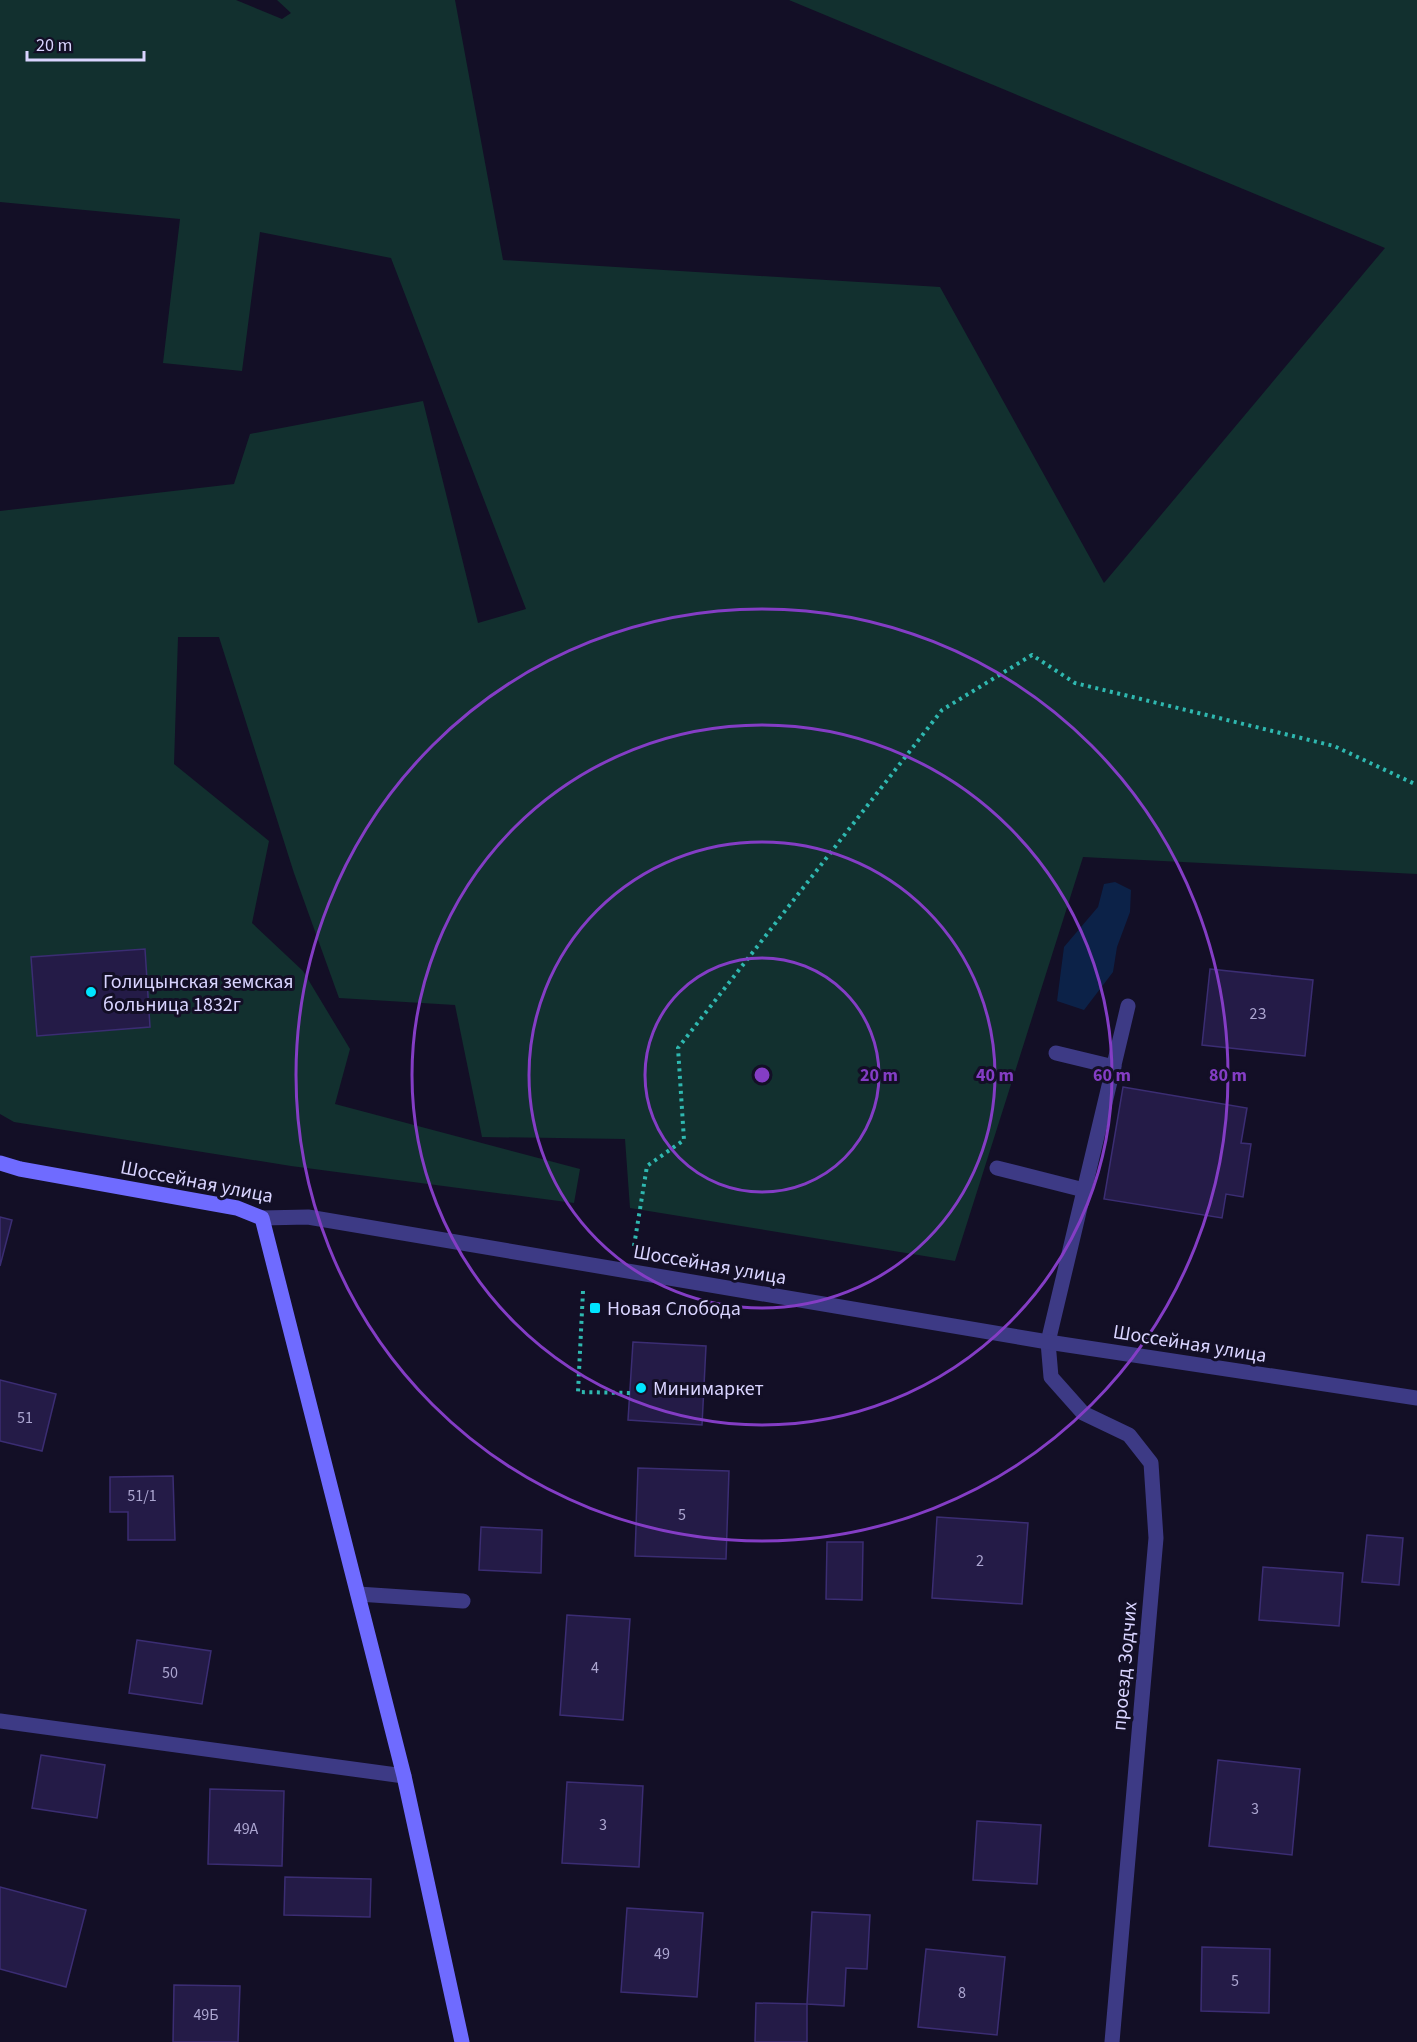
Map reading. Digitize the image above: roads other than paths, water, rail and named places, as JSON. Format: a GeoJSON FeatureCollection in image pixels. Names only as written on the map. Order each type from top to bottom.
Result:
{"type":"FeatureCollection","features":[{"type":"Feature","properties":{"kind":"street","name":"проезд Зодчих"},"geometry":{"type":"LineString","coordinates":[[1112,2042],[1156,1538],[1151,1463],[1129,1435],[1083,1413],[1051,1377],[1048,1342],[1128,1006]]}},
{"type":"Feature","properties":{"kind":"street"},"geometry":{"type":"LineString","coordinates":[[1056,1053],[1114,1067]]}},
{"type":"Feature","properties":{"kind":"street","name":"Шоссейная улица"},"geometry":{"type":"LineString","coordinates":[[0,1163],[20,1169],[237,1208],[262,1218],[308,1216],[1048,1342],[1417,1398]]}},
{"type":"Feature","properties":{"kind":"street"},"geometry":{"type":"LineString","coordinates":[[997,1168],[1084,1190]]}},
{"type":"Feature","properties":{"kind":"street"},"geometry":{"type":"LineString","coordinates":[[262,1218],[404,1776],[462,2042]]}},
{"type":"Feature","properties":{"kind":"street"},"geometry":{"type":"LineString","coordinates":[[358,1594],[463,1601]]}},
{"type":"Feature","properties":{"kind":"street"},"geometry":{"type":"LineString","coordinates":[[0,1721],[404,1776]]}},
{"type":"Feature","properties":{"kind":"water"},"geometry":{"type":"Polygon","coordinates":[[[1115,882],[1131,890],[1130,912],[1117,947],[1113,972],[1084,1010],[1057,1001],[1064,947],[1098,907],[1104,884],[1115,882]]]}},
{"type":"Feature","properties":{"kind":"place","name":"Голицынская земская больница 1832г"},"geometry":{"type":"Point","coordinates":[91,992]}},
{"type":"Feature","properties":{"kind":"place","name":"Новая Слобода"},"geometry":{"type":"Point","coordinates":[595,1308]}},
{"type":"Feature","properties":{"kind":"place","name":"Минимаркет"},"geometry":{"type":"Point","coordinates":[641,1388]}}]}
